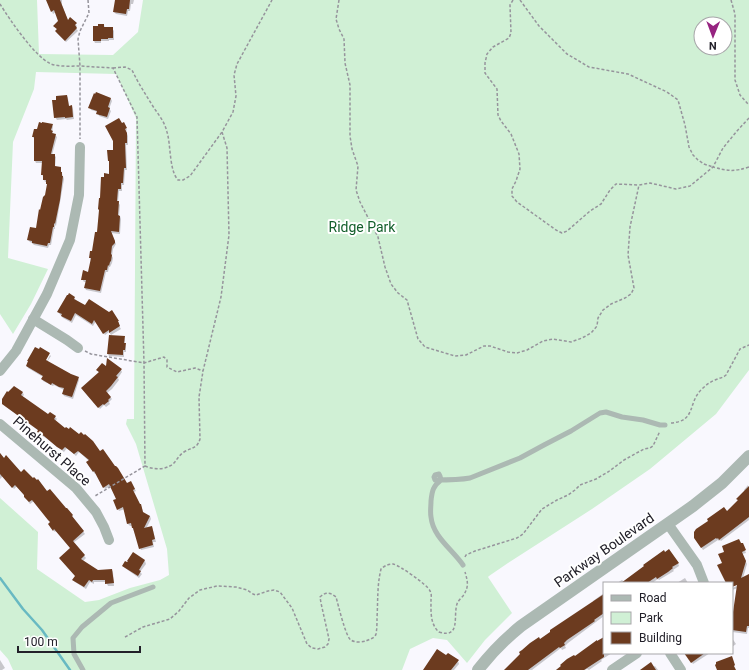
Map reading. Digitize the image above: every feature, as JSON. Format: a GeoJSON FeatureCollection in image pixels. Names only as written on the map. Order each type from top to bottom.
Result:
{"type":"FeatureCollection","features":[{"type":"Feature","properties":{"kind":"street"},"geometry":{"type":"LineString","coordinates":[[0,371],[16,351],[47,294],[70,240],[79,195],[80,147]]}},
{"type":"Feature","properties":{"kind":"street"},"geometry":{"type":"LineString","coordinates":[[33,319],[78,348]]}},
{"type":"Feature","properties":{"kind":"street","name":"Pinehurst Place"},"geometry":{"type":"LineString","coordinates":[[0,424],[76,488],[96,512],[109,540]]}},
{"type":"Feature","properties":{"kind":"street","name":"Parkway Boulevard"},"geometry":{"type":"LineString","coordinates":[[478,670],[500,644],[521,626],[708,495],[749,456]]}},
{"type":"Feature","properties":{"kind":"street"},"geometry":{"type":"LineString","coordinates":[[668,524],[697,565],[704,582]]}},
{"type":"Feature","properties":{"kind":"street"},"geometry":{"type":"LineString","coordinates":[[612,670],[636,654]]}},
{"type":"Feature","properties":{"kind":"street"},"geometry":{"type":"LineString","coordinates":[[671,654],[681,670]]}},
{"type":"Feature","properties":{"kind":"lane"},"geometry":{"type":"LineString","coordinates":[[463,564],[433,528],[430,516],[431,497],[437,481],[470,478],[520,458],[571,431],[600,413],[606,412],[622,417],[665,425]]}},
{"type":"Feature","properties":{"kind":"lane"},"geometry":{"type":"LineString","coordinates":[[83,670],[74,654],[73,638],[82,627],[111,603],[153,587]]}},
{"type":"Feature","properties":{"kind":"path"},"geometry":{"type":"LineString","coordinates":[[80,147],[80,66],[78,39],[80,31],[89,13],[88,0]]}},
{"type":"Feature","properties":{"kind":"path"},"geometry":{"type":"LineString","coordinates":[[0,4],[32,48],[41,57],[51,63],[60,66],[125,68],[132,70],[168,132],[170,153],[175,177],[178,180],[183,180],[190,176],[222,132],[233,112],[236,96],[234,75],[238,64],[272,0]]}},
{"type":"Feature","properties":{"kind":"path"},"geometry":{"type":"LineString","coordinates":[[339,0],[336,18],[344,39],[345,63],[350,85],[350,136],[352,149],[358,166],[356,190],[360,202],[378,237],[385,267],[391,284],[398,293],[407,300],[418,339],[425,347],[455,356],[466,355],[484,346],[490,346],[508,352],[517,353],[543,341],[553,339],[571,342],[591,333],[597,326],[598,318],[603,310],[611,304],[631,294],[634,288],[628,255],[630,227],[639,185]]}},
{"type":"Feature","properties":{"kind":"path"},"geometry":{"type":"LineString","coordinates":[[513,0],[510,5],[511,33],[508,38],[493,47],[488,54],[485,62],[485,68],[497,89],[498,115],[511,134],[519,154],[520,169],[512,189],[512,196],[517,202],[556,230],[562,233],[567,231],[590,211],[601,204],[616,184],[639,185],[650,183],[676,189],[690,186],[713,167],[723,148],[737,130],[749,118]]}},
{"type":"Feature","properties":{"kind":"path"},"geometry":{"type":"LineString","coordinates":[[520,0],[539,26],[567,54],[588,67],[628,74],[667,92],[678,100],[689,147],[693,155],[698,160],[704,164],[726,170],[738,171],[749,167]]}},
{"type":"Feature","properties":{"kind":"path"},"geometry":{"type":"LineString","coordinates":[[731,0],[735,14],[735,80],[740,95],[749,105]]}},
{"type":"Feature","properties":{"kind":"path"},"geometry":{"type":"LineString","coordinates":[[113,68],[137,117],[144,363],[145,466]]}},
{"type":"Feature","properties":{"kind":"path"},"geometry":{"type":"LineString","coordinates":[[145,466],[152,469],[165,468],[173,463],[178,456],[199,444],[199,397],[203,372],[221,297],[229,235],[228,148],[222,132]]}},
{"type":"Feature","properties":{"kind":"path"},"geometry":{"type":"LineString","coordinates":[[126,637],[143,627],[170,619],[179,611],[189,598],[200,590],[217,586],[236,587],[247,590],[256,595],[274,590],[280,592],[292,608],[307,644],[312,648],[318,649],[325,647],[328,644],[329,639],[320,597],[323,594],[331,593],[336,597],[349,639],[360,642],[376,635],[378,586],[381,569],[385,566],[393,564],[410,574],[430,589],[433,625],[439,632],[447,633],[452,631],[456,625],[458,604],[467,589],[467,579],[463,564],[463,560],[466,555],[517,538],[523,534],[542,509],[549,504],[568,495],[580,485],[596,479],[608,472],[624,460],[644,449],[653,446],[659,433],[665,425],[677,423],[686,418],[696,395],[701,389],[717,379],[724,378],[740,350],[749,345]]}},
{"type":"Feature","properties":{"kind":"path"},"geometry":{"type":"LineString","coordinates":[[78,348],[91,354],[144,363],[164,356],[168,360],[167,367],[177,372],[195,368],[203,372]]}},
{"type":"Feature","properties":{"kind":"path"},"geometry":{"type":"LineString","coordinates":[[86,501],[145,466]]}},
{"type":"Feature","properties":{"kind":"green space","name":"Ridge Park"},"geometry":{"type":"Polygon","coordinates":[[[0,0],[37,0],[39,54],[113,55],[138,32],[143,0],[749,0],[749,370],[716,414],[650,469],[488,577],[512,613],[485,640],[467,663],[447,640],[433,638],[410,649],[402,670],[13,670],[8,659],[0,650],[0,498],[38,532],[37,569],[85,602],[99,600],[130,588],[160,580],[169,575],[167,549],[136,444],[126,424],[127,419],[134,419],[136,118],[116,74],[36,72],[34,89],[13,142],[8,258],[48,269],[31,304],[13,334],[0,314],[0,0]]]}},
{"type":"Feature","properties":{"kind":"building"},"geometry":{"type":"Polygon","coordinates":[[[46,0],[60,0],[68,20],[70,17],[77,23],[75,25],[77,28],[65,41],[55,31],[57,29],[53,26],[58,21],[54,10],[51,12],[46,0]]]}},
{"type":"Feature","properties":{"kind":"building"},"geometry":{"type":"Polygon","coordinates":[[[115,0],[130,0],[129,9],[127,9],[126,14],[113,12],[115,0]]]}},
{"type":"Feature","properties":{"kind":"building"},"geometry":{"type":"Polygon","coordinates":[[[98,24],[104,24],[104,27],[113,27],[113,38],[93,41],[93,26],[98,26],[98,24]]]}},
{"type":"Feature","properties":{"kind":"building"},"geometry":{"type":"Polygon","coordinates":[[[96,92],[111,98],[107,117],[96,114],[97,111],[88,108],[94,93],[95,94],[96,92]]]}},
{"type":"Feature","properties":{"kind":"building"},"geometry":{"type":"Polygon","coordinates":[[[67,95],[69,106],[72,105],[73,117],[54,118],[52,100],[56,100],[56,96],[67,95]]]}},
{"type":"Feature","properties":{"kind":"building"},"geometry":{"type":"Polygon","coordinates":[[[119,118],[122,123],[124,122],[127,128],[125,129],[127,133],[127,143],[125,143],[126,168],[124,168],[121,189],[118,189],[118,215],[120,216],[119,232],[111,231],[115,243],[112,246],[111,261],[107,270],[105,270],[100,291],[84,288],[86,280],[81,280],[83,270],[88,272],[91,258],[89,258],[90,251],[92,251],[95,232],[97,232],[101,177],[104,177],[104,173],[109,174],[107,150],[113,150],[113,141],[105,126],[119,118]]]}},
{"type":"Feature","properties":{"kind":"building"},"geometry":{"type":"Polygon","coordinates":[[[39,122],[53,124],[51,130],[53,131],[52,133],[56,134],[51,154],[55,154],[55,166],[61,167],[63,176],[55,224],[54,223],[50,243],[48,243],[47,246],[32,243],[32,241],[27,240],[30,227],[36,228],[39,209],[40,210],[43,197],[45,195],[47,184],[46,180],[43,180],[43,175],[41,175],[42,161],[34,161],[34,137],[32,137],[34,129],[37,129],[39,122]]]}},
{"type":"Feature","properties":{"kind":"building"},"geometry":{"type":"Polygon","coordinates":[[[69,293],[75,297],[74,299],[85,305],[89,299],[109,312],[112,310],[119,321],[120,326],[109,333],[109,330],[103,334],[94,320],[92,324],[75,313],[71,321],[61,316],[62,314],[57,312],[69,293]]]}},
{"type":"Feature","properties":{"kind":"building"},"geometry":{"type":"Polygon","coordinates":[[[109,335],[125,336],[124,343],[126,343],[125,350],[123,350],[123,355],[107,354],[109,335]]]}},
{"type":"Feature","properties":{"kind":"building"},"geometry":{"type":"Polygon","coordinates":[[[35,347],[39,349],[40,347],[50,353],[46,360],[79,377],[72,397],[62,394],[64,388],[52,383],[51,385],[41,379],[43,376],[26,366],[27,361],[35,347]]]}},
{"type":"Feature","properties":{"kind":"building"},"geometry":{"type":"Polygon","coordinates":[[[107,358],[122,369],[116,376],[118,377],[106,391],[111,397],[108,400],[109,401],[98,408],[81,388],[99,372],[96,370],[102,363],[106,366],[107,358]]]}},
{"type":"Feature","properties":{"kind":"building"},"geometry":{"type":"Polygon","coordinates":[[[14,386],[23,392],[21,395],[48,414],[50,412],[56,416],[54,419],[65,428],[66,427],[69,429],[70,427],[79,434],[81,432],[84,435],[85,434],[93,441],[100,451],[103,449],[118,468],[127,483],[131,481],[135,489],[133,490],[141,504],[143,512],[150,516],[144,528],[152,526],[155,539],[152,540],[153,545],[139,549],[131,523],[127,524],[123,507],[117,510],[113,500],[116,499],[109,484],[103,488],[94,471],[93,472],[86,462],[89,460],[78,451],[74,454],[65,447],[62,450],[57,447],[37,432],[38,430],[2,404],[2,399],[7,391],[8,392],[14,386]]]}},
{"type":"Feature","properties":{"kind":"building"},"geometry":{"type":"Polygon","coordinates":[[[0,453],[4,458],[6,455],[21,472],[24,469],[33,478],[38,479],[47,491],[50,489],[67,508],[84,531],[73,541],[85,555],[81,559],[98,570],[112,569],[114,583],[105,584],[105,580],[93,580],[92,582],[89,580],[84,587],[72,580],[75,576],[59,558],[70,548],[54,529],[53,531],[48,524],[50,522],[32,500],[29,502],[15,485],[12,488],[0,474],[0,453]]]}},
{"type":"Feature","properties":{"kind":"building"},"geometry":{"type":"Polygon","coordinates":[[[749,486],[749,517],[719,540],[716,538],[701,548],[694,538],[694,532],[696,529],[724,507],[727,511],[749,486]]]}},
{"type":"Feature","properties":{"kind":"building"},"geometry":{"type":"Polygon","coordinates":[[[739,539],[741,543],[743,543],[746,550],[742,552],[746,561],[741,578],[749,574],[749,626],[747,626],[746,632],[733,630],[733,612],[737,585],[733,587],[733,582],[726,582],[717,565],[722,563],[718,554],[724,552],[722,546],[739,539]]]}},
{"type":"Feature","properties":{"kind":"building"},"geometry":{"type":"Polygon","coordinates":[[[669,549],[679,563],[672,567],[673,568],[668,572],[657,579],[656,577],[648,582],[622,582],[664,550],[665,552],[669,549]]]}},
{"type":"Feature","properties":{"kind":"building"},"geometry":{"type":"Polygon","coordinates":[[[133,552],[145,560],[139,570],[141,571],[138,576],[122,566],[125,561],[128,562],[127,561],[133,552]]]}},
{"type":"Feature","properties":{"kind":"building"},"geometry":{"type":"Polygon","coordinates":[[[603,595],[603,614],[567,640],[564,643],[565,645],[560,648],[559,647],[528,670],[504,670],[520,654],[519,652],[539,637],[540,639],[550,632],[550,630],[603,595]]]}},
{"type":"Feature","properties":{"kind":"building"},"geometry":{"type":"Polygon","coordinates":[[[603,638],[604,657],[584,670],[556,670],[567,659],[574,655],[575,656],[603,638]]]}},
{"type":"Feature","properties":{"kind":"building"},"geometry":{"type":"Polygon","coordinates":[[[437,649],[446,655],[448,653],[459,660],[451,670],[423,670],[437,649]]]}},
{"type":"Feature","properties":{"kind":"building"},"geometry":{"type":"Polygon","coordinates":[[[685,654],[704,654],[691,663],[685,654]]]}},
{"type":"Feature","properties":{"kind":"building"},"geometry":{"type":"Polygon","coordinates":[[[732,656],[736,670],[717,670],[715,665],[716,662],[732,656]]]}},
{"type":"Feature","properties":{"kind":"building"},"geometry":{"type":"Polygon","coordinates":[[[651,662],[656,670],[640,670],[651,662]]]}},
{"type":"Feature","properties":{"kind":"waterway"},"geometry":{"type":"LineString","coordinates":[[0,578],[23,609],[42,630],[70,670]]}}]}
